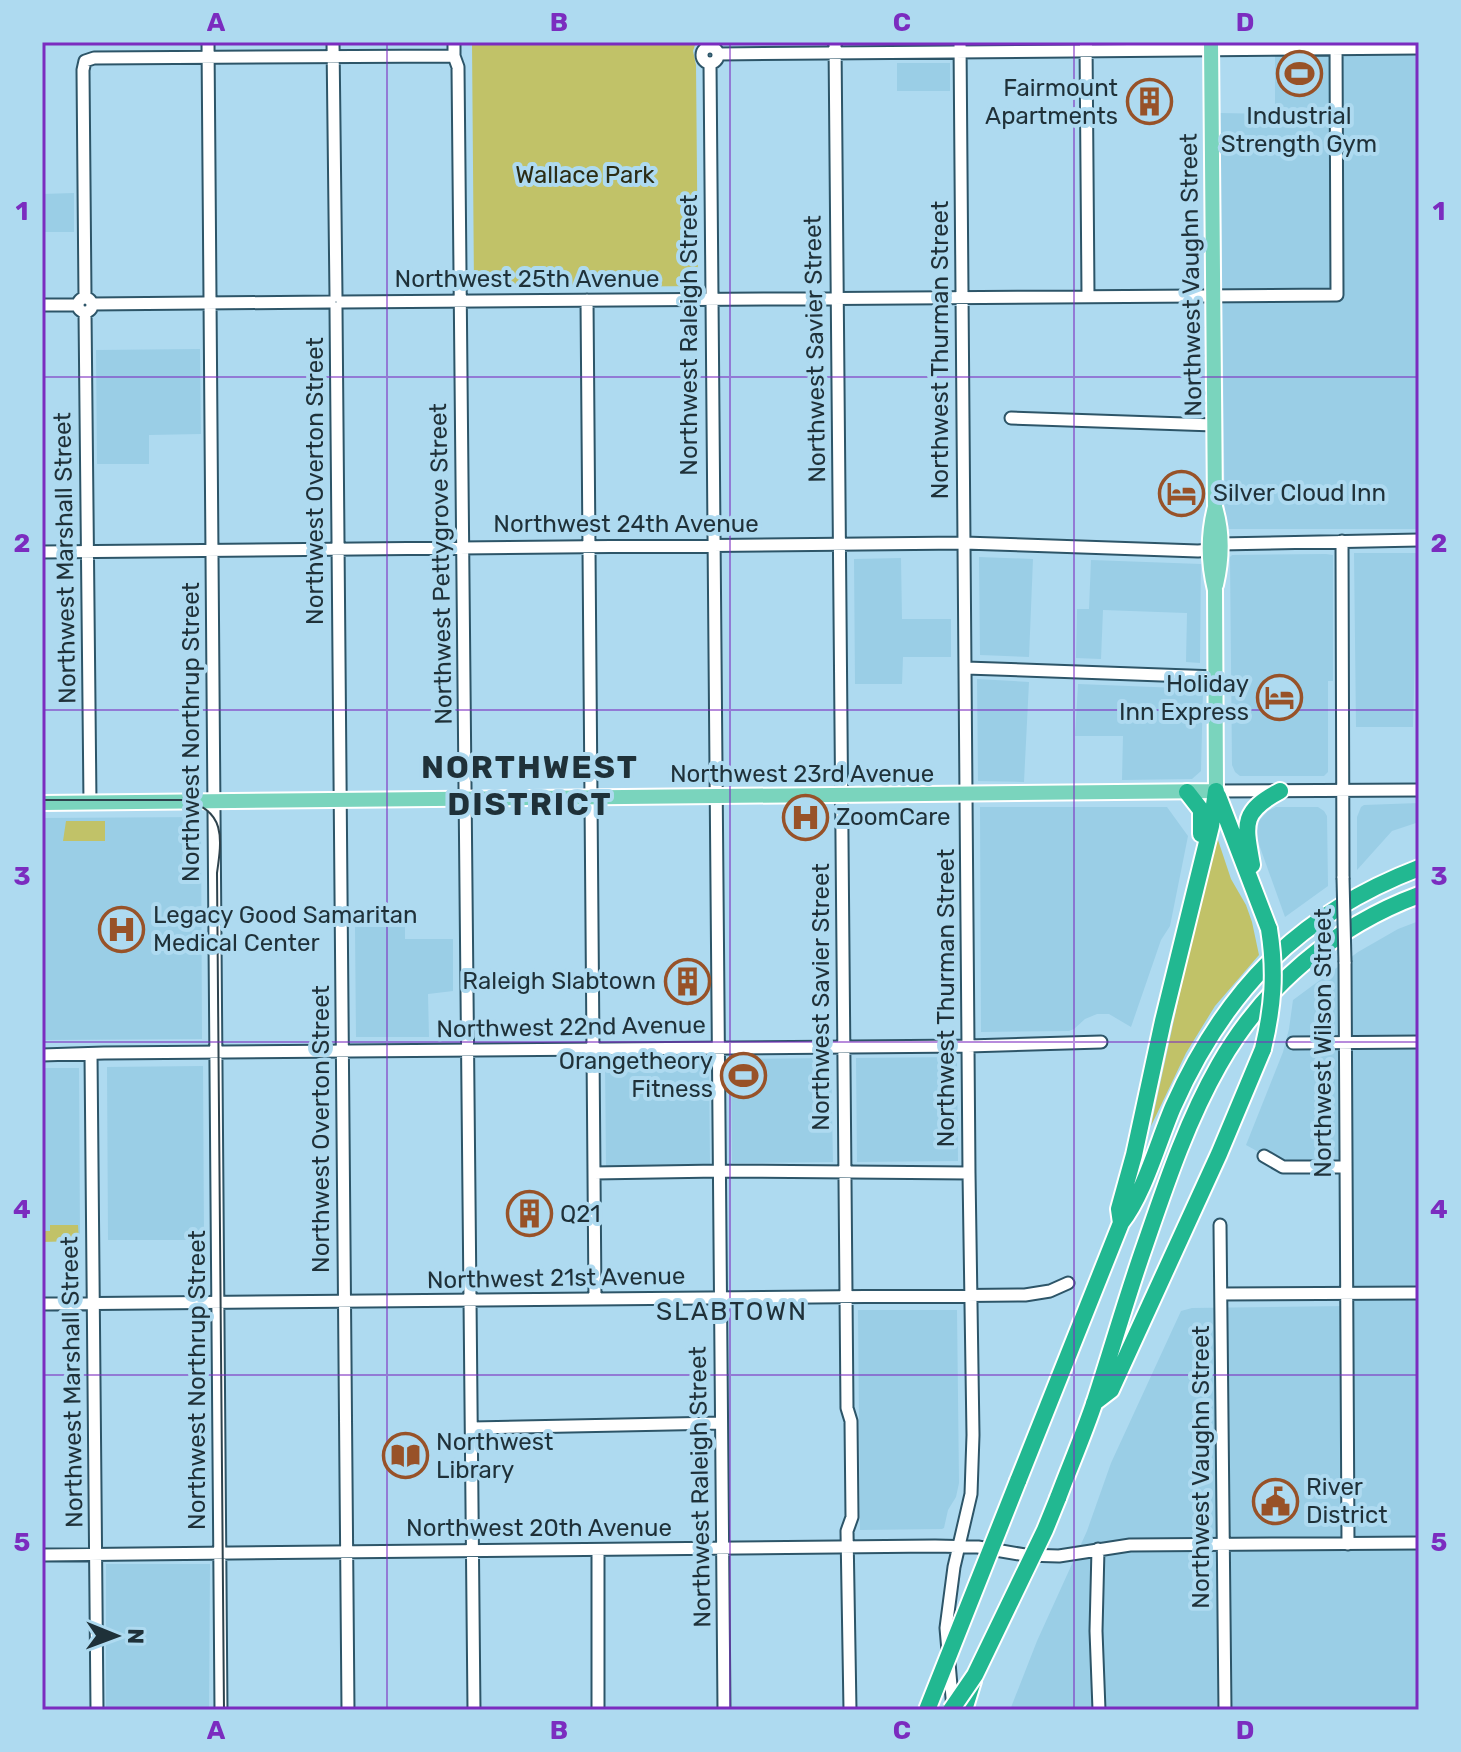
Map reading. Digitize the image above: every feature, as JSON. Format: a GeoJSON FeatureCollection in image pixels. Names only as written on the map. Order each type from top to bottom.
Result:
{"type":"FeatureCollection","features":[{"type":"Feature","properties":{"kind":"highway"},"geometry":{"type":"LineString","coordinates":[[1094,1403],[1111,1390],[1219,1154],[1263,1049],[1271,1013],[1274,985],[1269,929],[1216,791]]}},
{"type":"Feature","properties":{"kind":"highway"},"geometry":{"type":"LineString","coordinates":[[1121,1223],[1119,1209],[1211,826],[1216,791]]}},
{"type":"Feature","properties":{"kind":"highway"},"geometry":{"type":"LineString","coordinates":[[1259,902],[1246,831],[1248,821],[1259,804],[1280,791]]}},
{"type":"Feature","properties":{"kind":"highway"},"geometry":{"type":"LineString","coordinates":[[1183,942],[1188,895],[1202,825],[1201,810],[1187,792]]}},
{"type":"Feature","properties":{"kind":"highway"},"geometry":{"type":"LineString","coordinates":[[927,1710],[1121,1223],[1131,1210],[1190,1069],[1223,1014],[1252,978],[1304,929],[1371,888],[1419,868]]}},
{"type":"Feature","properties":{"kind":"highway"},"geometry":{"type":"LineString","coordinates":[[952,1710],[975,1675],[1045,1530],[1094,1403],[1129,1290],[1181,1145],[1203,1096],[1235,1039],[1269,996],[1323,946],[1377,913],[1419,895]]}},
{"type":"Feature","properties":{"kind":"highway"},"geometry":{"type":"LineString","coordinates":[[964,1710],[975,1675]]}},
{"type":"Feature","properties":{"kind":"main road","name":"Northwest Vaughn Street"},"geometry":{"type":"LineString","coordinates":[[1211,46],[1215,507],[1210,524],[1220,567],[1215,590],[1216,791]]}},
{"type":"Feature","properties":{"kind":"main road","name":"Northwest 23rd Avenue"},"geometry":{"type":"LineString","coordinates":[[42,803],[1216,791]]}},
{"type":"Feature","properties":{"kind":"street","name":"Northwest Northrup Street"},"geometry":{"type":"LineString","coordinates":[[208,42],[221,1710]]}},
{"type":"Feature","properties":{"kind":"street","name":"Northwest Overton Street"},"geometry":{"type":"LineString","coordinates":[[333,42],[348,1710]]}},
{"type":"Feature","properties":{"kind":"street","name":"Northwest Pettygrove Street"},"geometry":{"type":"LineString","coordinates":[[454,42],[458,67],[464,548],[474,1710]]}},
{"type":"Feature","properties":{"kind":"street","name":"Northwest 25th Avenue"},"geometry":{"type":"LineString","coordinates":[[42,305],[1337,295],[1336,46]]}},
{"type":"Feature","properties":{"kind":"street"},"geometry":{"type":"LineString","coordinates":[[712,51],[960,47],[1419,48]]}},
{"type":"Feature","properties":{"kind":"street","name":"Northwest Thurman Street"},"geometry":{"type":"LineString","coordinates":[[952,1710],[946,1628],[949,1597],[972,1483],[960,47]]}},
{"type":"Feature","properties":{"kind":"street"},"geometry":{"type":"LineString","coordinates":[[1086,47],[1088,296]]}},
{"type":"Feature","properties":{"kind":"street","name":"Northwest Savier Street"},"geometry":{"type":"LineString","coordinates":[[835,48],[842,1047],[847,1408],[851,1421],[852,1517],[847,1531],[850,1710]]}},
{"type":"Feature","properties":{"kind":"street","name":"Northwest Raleigh Street"},"geometry":{"type":"LineString","coordinates":[[712,51],[711,300],[724,1710]]}},
{"type":"Feature","properties":{"kind":"street"},"geometry":{"type":"LineString","coordinates":[[208,58],[454,56]]}},
{"type":"Feature","properties":{"kind":"street","name":"Northwest Marshall Street"},"geometry":{"type":"LineString","coordinates":[[90,803],[83,70],[85,61],[94,58],[208,58]]}},
{"type":"Feature","properties":{"kind":"street"},"geometry":{"type":"LineString","coordinates":[[587,300],[595,1299]]}},
{"type":"Feature","properties":{"kind":"street"},"geometry":{"type":"LineString","coordinates":[[1011,418],[1214,425]]}},
{"type":"Feature","properties":{"kind":"street","name":"Northwest 24th Avenue"},"geometry":{"type":"LineString","coordinates":[[42,552],[964,543],[1215,547],[1419,540]]}},
{"type":"Feature","properties":{"kind":"street","name":"Northwest Wilson Street"},"geometry":{"type":"LineString","coordinates":[[1342,541],[1348,1544]]}},
{"type":"Feature","properties":{"kind":"street"},"geometry":{"type":"LineString","coordinates":[[966,668],[1217,677]]}},
{"type":"Feature","properties":{"kind":"street","name":"Northwest 23rd Avenue"},"geometry":{"type":"LineString","coordinates":[[1216,791],[1419,790]]}},
{"type":"Feature","properties":{"kind":"street","name":"Northwest 22nd Avenue"},"geometry":{"type":"LineString","coordinates":[[42,1055],[1101,1042]]}},
{"type":"Feature","properties":{"kind":"street"},"geometry":{"type":"LineString","coordinates":[[1293,1043],[1419,1042]]}},
{"type":"Feature","properties":{"kind":"street","name":"Northwest Marshall Street"},"geometry":{"type":"LineString","coordinates":[[91,1054],[97,1710]]}},
{"type":"Feature","properties":{"kind":"street"},"geometry":{"type":"LineString","coordinates":[[1264,1156],[1283,1167],[1345,1167]]}},
{"type":"Feature","properties":{"kind":"street"},"geometry":{"type":"LineString","coordinates":[[594,1173],[969,1173]]}},
{"type":"Feature","properties":{"kind":"street","name":"Northwest Vaughn Street"},"geometry":{"type":"LineString","coordinates":[[1220,1225],[1225,1710]]}},
{"type":"Feature","properties":{"kind":"street","name":"Northwest 21st Avenue"},"geometry":{"type":"LineString","coordinates":[[42,1304],[1025,1295],[1050,1291],[1068,1283]]}},
{"type":"Feature","properties":{"kind":"street"},"geometry":{"type":"LineString","coordinates":[[1222,1294],[1419,1293]]}},
{"type":"Feature","properties":{"kind":"street"},"geometry":{"type":"LineString","coordinates":[[472,1428],[721,1423]]}},
{"type":"Feature","properties":{"kind":"street","name":"Northwest 20th Avenue"},"geometry":{"type":"LineString","coordinates":[[42,1555],[978,1547],[1059,1556],[1130,1545],[1419,1543]]}},
{"type":"Feature","properties":{"kind":"street"},"geometry":{"type":"LineString","coordinates":[[1098,1549],[1099,1710]]}},
{"type":"Feature","properties":{"kind":"street"},"geometry":{"type":"LineString","coordinates":[[598,1550],[598,1710]]}},
{"type":"Feature","properties":{"kind":"shaded area"},"geometry":{"type":"Polygon","coordinates":[[[1275,42],[1419,42],[1419,529],[1225,529],[1220,113],[1275,114],[1275,42]]]}},
{"type":"Feature","properties":{"kind":"shaded area"},"geometry":{"type":"Polygon","coordinates":[[[897,63],[950,63],[950,91],[897,91],[897,63]]]}},
{"type":"Feature","properties":{"kind":"shaded area"},"geometry":{"type":"Polygon","coordinates":[[[74,193],[74,232],[42,232],[42,194],[74,193]]]}},
{"type":"Feature","properties":{"kind":"shaded area"},"geometry":{"type":"Polygon","coordinates":[[[200,349],[201,434],[149,435],[149,464],[97,464],[96,350],[200,349]]]}},
{"type":"Feature","properties":{"kind":"shaded area"},"geometry":{"type":"Polygon","coordinates":[[[1354,553],[1419,553],[1413,727],[1356,727],[1354,553]]]}},
{"type":"Feature","properties":{"kind":"shaded area"},"geometry":{"type":"Polygon","coordinates":[[[1333,555],[1333,681],[1328,681],[1328,772],[1324,776],[1240,776],[1232,765],[1230,557],[1333,555]]]}},
{"type":"Feature","properties":{"kind":"shaded area"},"geometry":{"type":"Polygon","coordinates":[[[979,557],[1033,559],[1029,657],[980,655],[979,557]]]}},
{"type":"Feature","properties":{"kind":"shaded area"},"geometry":{"type":"Polygon","coordinates":[[[901,558],[902,619],[951,619],[951,657],[903,657],[902,684],[855,684],[854,559],[901,558]]]}},
{"type":"Feature","properties":{"kind":"shaded area"},"geometry":{"type":"Polygon","coordinates":[[[1091,560],[1201,564],[1200,663],[1186,662],[1187,613],[1103,610],[1101,659],[1076,658],[1077,609],[1089,609],[1091,560]]]}},
{"type":"Feature","properties":{"kind":"shaded area"},"geometry":{"type":"Polygon","coordinates":[[[977,679],[1029,682],[1024,782],[978,781],[977,679]]]}},
{"type":"Feature","properties":{"kind":"shaded area"},"geometry":{"type":"Polygon","coordinates":[[[1078,684],[1203,689],[1201,771],[1192,779],[1122,780],[1123,736],[1075,736],[1078,684]]]}},
{"type":"Feature","properties":{"kind":"shaded area"},"geometry":{"type":"Polygon","coordinates":[[[1419,803],[1419,822],[1392,831],[1357,870],[1357,817],[1361,807],[1419,803]]]}},
{"type":"Feature","properties":{"kind":"shaded area"},"geometry":{"type":"Polygon","coordinates":[[[980,807],[1167,807],[1188,836],[1170,926],[1161,940],[1131,1027],[1109,1014],[1097,1014],[1069,1031],[981,1032],[980,807]]]}},
{"type":"Feature","properties":{"kind":"shaded area"},"geometry":{"type":"Polygon","coordinates":[[[1276,807],[1318,807],[1327,816],[1328,886],[1285,917],[1256,836],[1259,821],[1276,807]]]}},
{"type":"Feature","properties":{"kind":"shaded area","name":"Legacy Good Samaritan Medical Center"},"geometry":{"type":"Polygon","coordinates":[[[201,817],[202,1039],[42,1040],[42,818],[201,817]]]}},
{"type":"Feature","properties":{"kind":"shaded area"},"geometry":{"type":"Polygon","coordinates":[[[1419,921],[1419,1710],[1010,1710],[1037,1641],[1087,1531],[1111,1463],[1181,1311],[1192,1308],[1347,1306],[1346,1167],[1284,1166],[1246,1145],[1283,1052],[1293,1000],[1358,952],[1419,921]]]}},
{"type":"Feature","properties":{"kind":"shaded area"},"geometry":{"type":"Polygon","coordinates":[[[355,927],[405,927],[405,939],[453,939],[453,991],[428,994],[429,1037],[356,1037],[355,927]]]}},
{"type":"Feature","properties":{"kind":"shaded area"},"geometry":{"type":"Polygon","coordinates":[[[957,1057],[958,1161],[857,1162],[856,1058],[957,1057]]]}},
{"type":"Feature","properties":{"kind":"shaded area"},"geometry":{"type":"Polygon","coordinates":[[[831,1058],[833,1162],[732,1163],[731,1059],[831,1058]]]}},
{"type":"Feature","properties":{"kind":"shaded area"},"geometry":{"type":"Polygon","coordinates":[[[709,1061],[710,1165],[606,1166],[605,1062],[709,1061]]]}},
{"type":"Feature","properties":{"kind":"shaded area"},"geometry":{"type":"Polygon","coordinates":[[[203,1066],[204,1240],[108,1240],[107,1067],[203,1066]]]}},
{"type":"Feature","properties":{"kind":"shaded area"},"geometry":{"type":"Polygon","coordinates":[[[42,1068],[79,1068],[80,1241],[42,1241],[42,1068]]]}},
{"type":"Feature","properties":{"kind":"shaded area"},"geometry":{"type":"Polygon","coordinates":[[[858,1310],[957,1310],[959,1483],[942,1529],[860,1530],[858,1310]]]}},
{"type":"Feature","properties":{"kind":"shaded area"},"geometry":{"type":"Polygon","coordinates":[[[106,1564],[210,1564],[209,1710],[106,1710],[106,1564]]]}},
{"type":"Feature","properties":{"kind":"green space","name":"Wallace Park"},"geometry":{"type":"Polygon","coordinates":[[[696,42],[693,51],[696,65],[698,286],[474,288],[472,43],[696,42]]]}},
{"type":"Feature","properties":{"kind":"green space"},"geometry":{"type":"Polygon","coordinates":[[[66,821],[105,821],[105,841],[63,841],[66,821]]]}},
{"type":"Feature","properties":{"kind":"green space"},"geometry":{"type":"Polygon","coordinates":[[[1215,831],[1231,879],[1246,905],[1259,955],[1215,1006],[1186,1053],[1151,1126],[1215,831]]]}},
{"type":"Feature","properties":{"kind":"green space"},"geometry":{"type":"Polygon","coordinates":[[[50,1225],[78,1225],[79,1241],[42,1242],[42,1231],[50,1231],[50,1225]]]}},
{"type":"Feature","properties":{"kind":"tram line"},"geometry":{"type":"LineString","coordinates":[[42,800],[184,800],[208,811],[218,827],[224,1710]]}},
{"type":"Feature","properties":{"kind":"place","name":"Industrial Strength Gym"},"geometry":{"type":"Point","coordinates":[1299,74]}},
{"type":"Feature","properties":{"kind":"place","name":"Fairmount Apartments"},"geometry":{"type":"Point","coordinates":[1149,102]}},
{"type":"Feature","properties":{"kind":"place","name":"Silver Cloud Inn"},"geometry":{"type":"Point","coordinates":[1182,493]}},
{"type":"Feature","properties":{"kind":"place","name":"Holiday Inn Express"},"geometry":{"type":"Point","coordinates":[1280,698]}},
{"type":"Feature","properties":{"kind":"place","name":"ZoomCare"},"geometry":{"type":"Point","coordinates":[805,817]}},
{"type":"Feature","properties":{"kind":"place","name":"Legacy Good Samaritan Medical Center"},"geometry":{"type":"Point","coordinates":[122,929]}},
{"type":"Feature","properties":{"kind":"place","name":"Raleigh Slabtown"},"geometry":{"type":"Point","coordinates":[687,981]}},
{"type":"Feature","properties":{"kind":"place","name":"Orangetheory Fitness"},"geometry":{"type":"Point","coordinates":[744,1075]}},
{"type":"Feature","properties":{"kind":"place","name":"Q21"},"geometry":{"type":"Point","coordinates":[529,1214]}},
{"type":"Feature","properties":{"kind":"place","name":"Northwest Library"},"geometry":{"type":"Point","coordinates":[405,1456]}},
{"type":"Feature","properties":{"kind":"place","name":"River District"},"geometry":{"type":"Point","coordinates":[1275,1501]}},
{"type":"Feature","properties":{"kind":"district","name":"NORTHWEST DISTRICT"},"geometry":{"type":"Point","coordinates":[530,786]}},
{"type":"Feature","properties":{"kind":"district","name":"SLABTOWN"},"geometry":{"type":"Point","coordinates":[732,1311]}}]}
